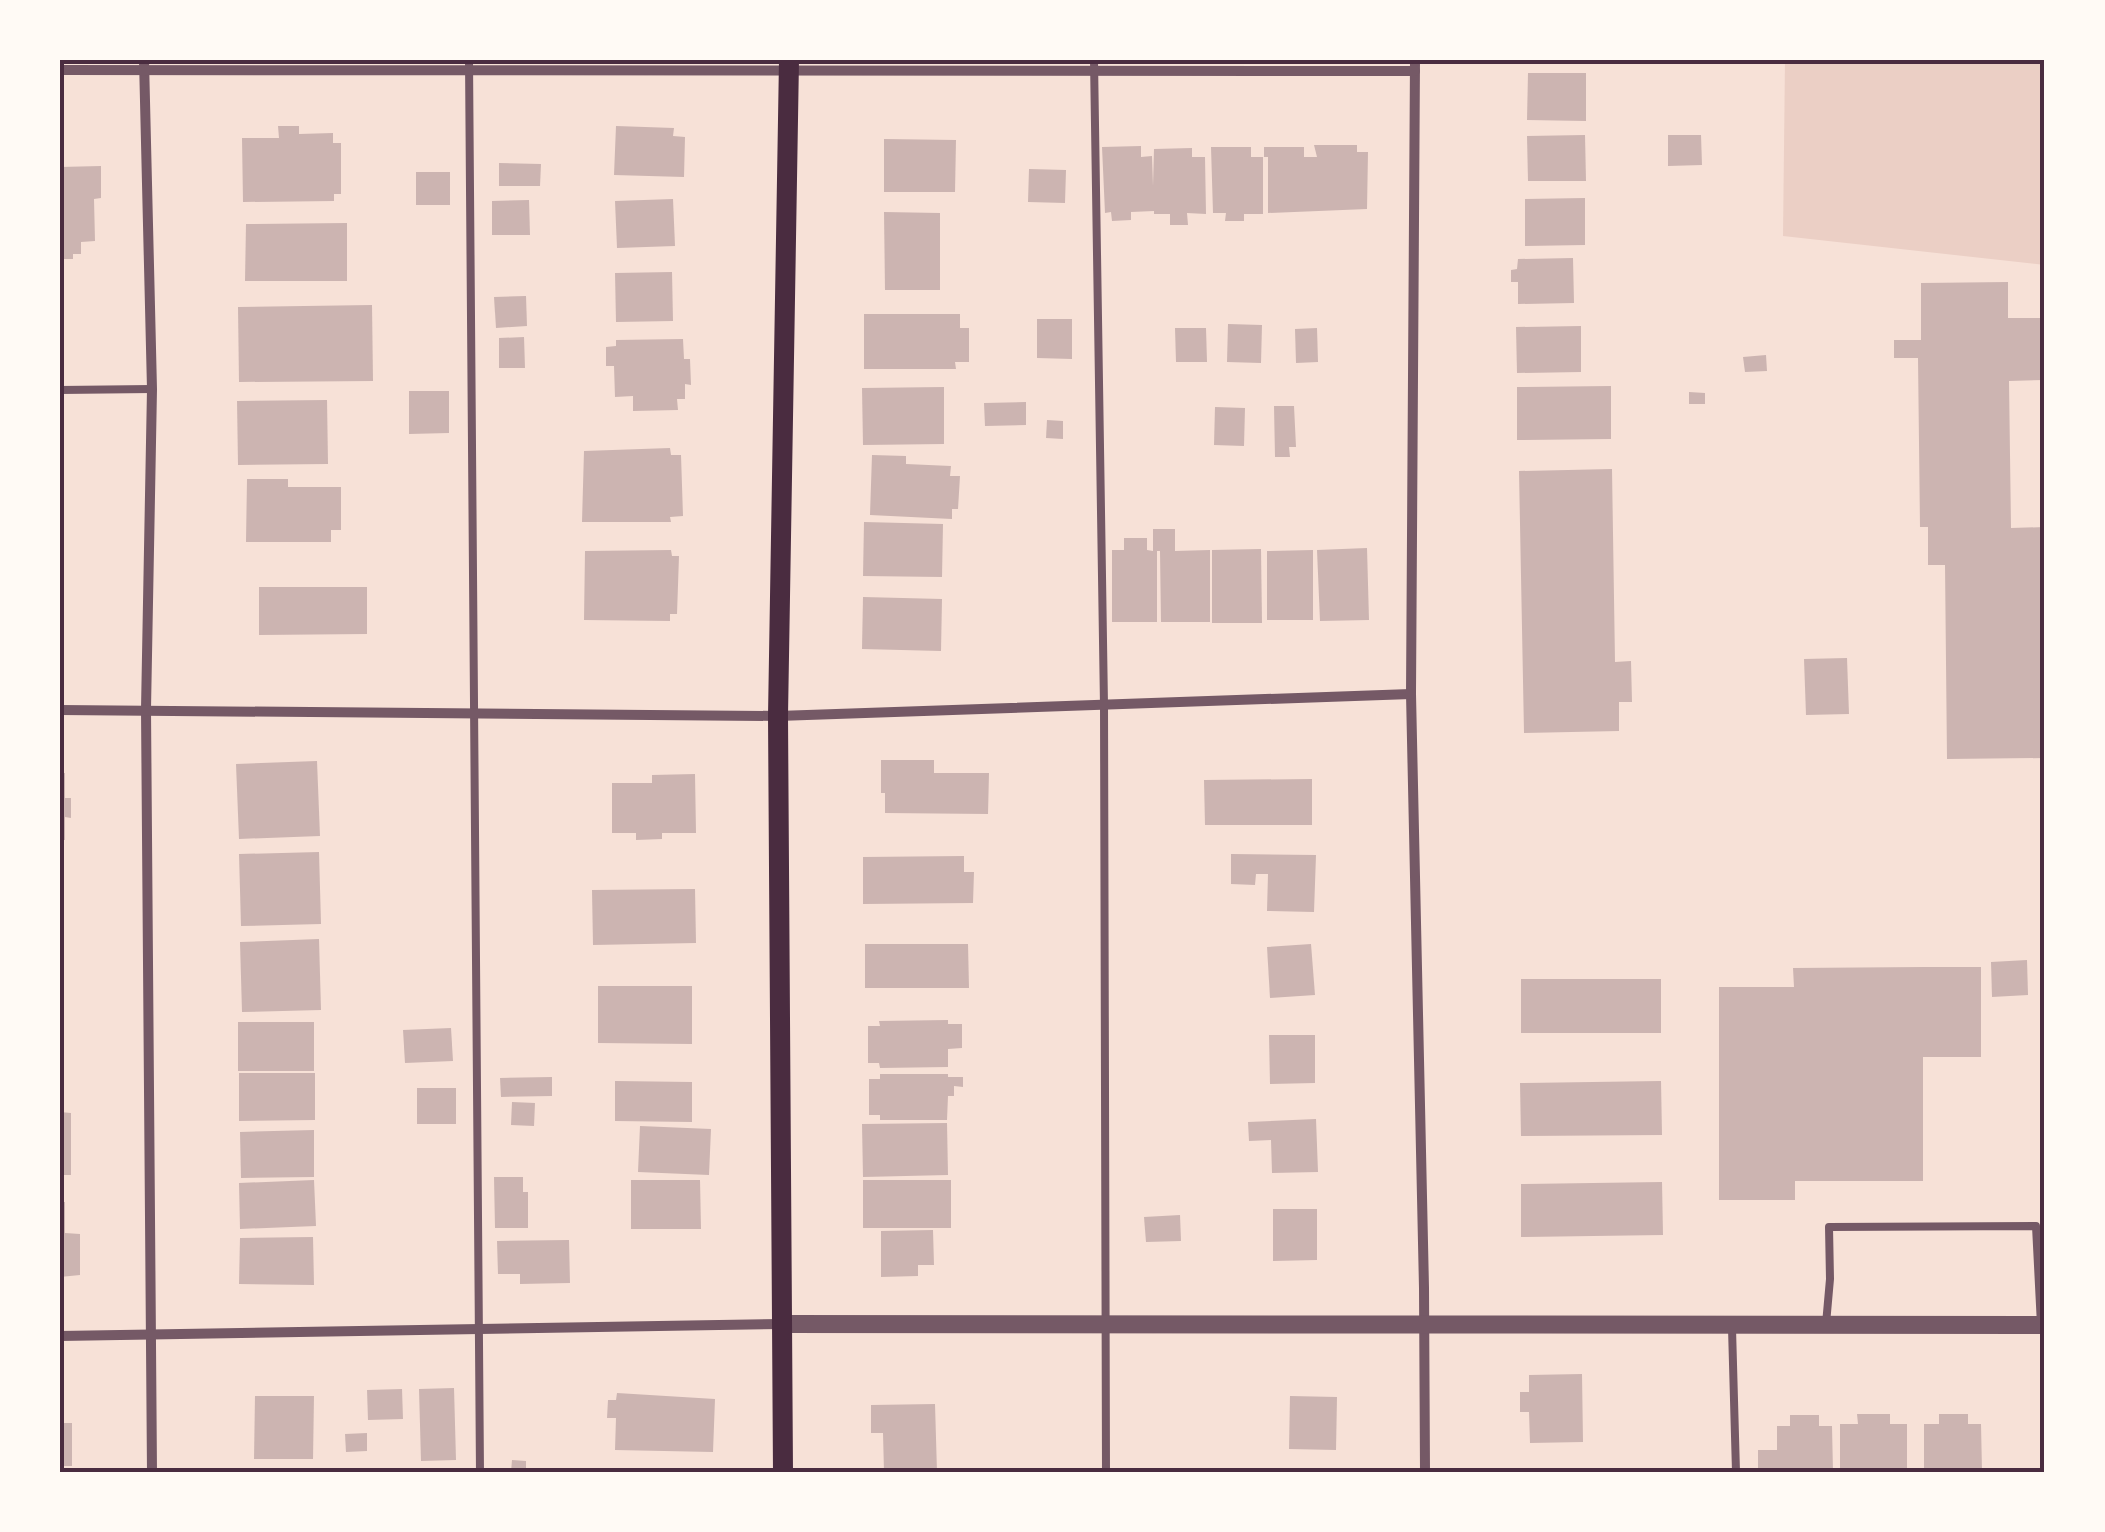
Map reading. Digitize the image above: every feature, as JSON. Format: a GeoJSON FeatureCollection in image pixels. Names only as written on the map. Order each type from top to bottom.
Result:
{"type":"FeatureCollection","features":[{"type":"Feature","properties":{"kind":"main road"},"geometry":{"type":"LineString","coordinates":[[783,1472],[778,716],[789,64]]}},
{"type":"Feature","properties":{"kind":"street"},"geometry":{"type":"LineString","coordinates":[[144,65],[152,389],[146,709],[152,1472]]}},
{"type":"Feature","properties":{"kind":"street"},"geometry":{"type":"LineString","coordinates":[[60,70],[144,65],[1415,65],[1411,694],[1425,1472]]}},
{"type":"Feature","properties":{"kind":"street"},"geometry":{"type":"LineString","coordinates":[[60,710],[778,716],[1411,694]]}},
{"type":"Feature","properties":{"kind":"street"},"geometry":{"type":"LineString","coordinates":[[60,1336],[781,1324],[2043,1325]]}},
{"type":"Feature","properties":{"kind":"lane"},"geometry":{"type":"LineString","coordinates":[[1094,64],[1104,705],[1106,1472]]}},
{"type":"Feature","properties":{"kind":"lane"},"geometry":{"type":"LineString","coordinates":[[470,65],[480,1472]]}},
{"type":"Feature","properties":{"kind":"lane"},"geometry":{"type":"LineString","coordinates":[[60,390],[152,389]]}},
{"type":"Feature","properties":{"kind":"lane"},"geometry":{"type":"LineString","coordinates":[[1826,1324],[1829,1227],[2036,1226],[2043,1325]]}},
{"type":"Feature","properties":{"kind":"lane"},"geometry":{"type":"LineString","coordinates":[[1732,1323],[1736,1472]]}},
{"type":"Feature","properties":{"kind":"shaded area"},"geometry":{"type":"Polygon","coordinates":[[[1785,60],[2045,60],[2045,265],[1783,236],[1785,60]]]}},
{"type":"Feature","properties":{"kind":"building"},"geometry":{"type":"Polygon","coordinates":[[[1528,73],[1586,73],[1586,121],[1527,120],[1528,73]]]}},
{"type":"Feature","properties":{"kind":"building"},"geometry":{"type":"Polygon","coordinates":[[[278,126],[299,126],[299,134],[333,133],[333,143],[341,143],[341,194],[334,194],[334,201],[243,202],[242,138],[279,138],[278,126]]]}},
{"type":"Feature","properties":{"kind":"building"},"geometry":{"type":"Polygon","coordinates":[[[616,126],[674,128],[673,136],[685,137],[684,177],[614,175],[616,126]]]}},
{"type":"Feature","properties":{"kind":"building"},"geometry":{"type":"Polygon","coordinates":[[[1585,135],[1586,181],[1528,181],[1527,136],[1585,135]]]}},
{"type":"Feature","properties":{"kind":"building"},"geometry":{"type":"Polygon","coordinates":[[[1668,135],[1701,135],[1702,165],[1668,166],[1668,135]]]}},
{"type":"Feature","properties":{"kind":"building"},"geometry":{"type":"Polygon","coordinates":[[[884,139],[956,140],[955,192],[884,192],[884,139]]]}},
{"type":"Feature","properties":{"kind":"building"},"geometry":{"type":"Polygon","coordinates":[[[1314,145],[1357,145],[1357,152],[1368,152],[1367,209],[1268,213],[1268,157],[1264,157],[1264,147],[1304,147],[1304,157],[1317,157],[1314,145]]]}},
{"type":"Feature","properties":{"kind":"building"},"geometry":{"type":"Polygon","coordinates":[[[1141,146],[1141,157],[1152,156],[1153,186],[1154,149],[1192,148],[1192,157],[1205,157],[1206,214],[1187,213],[1188,225],[1170,225],[1170,214],[1154,211],[1131,212],[1131,220],[1112,221],[1111,212],[1105,213],[1102,147],[1141,146]]]}},
{"type":"Feature","properties":{"kind":"building"},"geometry":{"type":"Polygon","coordinates":[[[1211,147],[1251,147],[1251,157],[1263,157],[1263,214],[1244,214],[1244,221],[1225,221],[1226,213],[1213,213],[1211,147]]]}},
{"type":"Feature","properties":{"kind":"building"},"geometry":{"type":"Polygon","coordinates":[[[499,163],[541,164],[540,186],[499,186],[499,163]]]}},
{"type":"Feature","properties":{"kind":"building"},"geometry":{"type":"Polygon","coordinates":[[[101,166],[101,198],[94,199],[95,241],[81,242],[81,254],[73,254],[73,259],[60,259],[60,167],[101,166]]]}},
{"type":"Feature","properties":{"kind":"building"},"geometry":{"type":"Polygon","coordinates":[[[1029,169],[1066,170],[1065,203],[1028,202],[1029,169]]]}},
{"type":"Feature","properties":{"kind":"building"},"geometry":{"type":"Polygon","coordinates":[[[416,172],[450,172],[450,205],[416,205],[416,172]]]}},
{"type":"Feature","properties":{"kind":"building"},"geometry":{"type":"Polygon","coordinates":[[[1585,198],[1585,245],[1525,246],[1525,199],[1585,198]]]}},
{"type":"Feature","properties":{"kind":"building"},"geometry":{"type":"Polygon","coordinates":[[[673,199],[675,246],[617,248],[615,201],[673,199]]]}},
{"type":"Feature","properties":{"kind":"building"},"geometry":{"type":"Polygon","coordinates":[[[529,200],[530,235],[492,235],[492,201],[529,200]]]}},
{"type":"Feature","properties":{"kind":"building"},"geometry":{"type":"Polygon","coordinates":[[[884,212],[940,213],[940,290],[885,290],[884,212]]]}},
{"type":"Feature","properties":{"kind":"building"},"geometry":{"type":"Polygon","coordinates":[[[347,223],[347,281],[245,281],[246,224],[347,223]]]}},
{"type":"Feature","properties":{"kind":"building"},"geometry":{"type":"Polygon","coordinates":[[[1573,258],[1574,303],[1518,304],[1518,282],[1511,282],[1511,270],[1517,269],[1518,259],[1573,258]]]}},
{"type":"Feature","properties":{"kind":"building"},"geometry":{"type":"Polygon","coordinates":[[[672,272],[673,321],[616,322],[615,273],[672,272]]]}},
{"type":"Feature","properties":{"kind":"building"},"geometry":{"type":"Polygon","coordinates":[[[2008,282],[2008,318],[2045,318],[2045,380],[2009,381],[2011,528],[2045,527],[2045,758],[1947,759],[1945,565],[1928,565],[1928,527],[1920,527],[1918,358],[1894,358],[1894,340],[1921,340],[1921,283],[2008,282]]]}},
{"type":"Feature","properties":{"kind":"building"},"geometry":{"type":"Polygon","coordinates":[[[526,296],[527,326],[496,328],[494,297],[526,296]]]}},
{"type":"Feature","properties":{"kind":"building"},"geometry":{"type":"Polygon","coordinates":[[[372,305],[373,381],[239,382],[238,307],[372,305]]]}},
{"type":"Feature","properties":{"kind":"building"},"geometry":{"type":"Polygon","coordinates":[[[864,314],[960,314],[960,328],[969,328],[969,362],[955,362],[956,369],[864,369],[864,314]]]}},
{"type":"Feature","properties":{"kind":"building"},"geometry":{"type":"Polygon","coordinates":[[[1037,319],[1072,319],[1072,359],[1037,358],[1037,319]]]}},
{"type":"Feature","properties":{"kind":"building"},"geometry":{"type":"Polygon","coordinates":[[[1228,324],[1262,325],[1261,363],[1227,362],[1228,324]]]}},
{"type":"Feature","properties":{"kind":"building"},"geometry":{"type":"Polygon","coordinates":[[[1581,326],[1581,372],[1517,373],[1516,327],[1581,326]]]}},
{"type":"Feature","properties":{"kind":"building"},"geometry":{"type":"Polygon","coordinates":[[[1175,328],[1206,328],[1207,362],[1176,362],[1175,328]]]}},
{"type":"Feature","properties":{"kind":"building"},"geometry":{"type":"Polygon","coordinates":[[[1317,328],[1318,362],[1296,363],[1295,329],[1317,328]]]}},
{"type":"Feature","properties":{"kind":"building"},"geometry":{"type":"Polygon","coordinates":[[[524,337],[525,368],[499,368],[499,338],[524,337]]]}},
{"type":"Feature","properties":{"kind":"building"},"geometry":{"type":"Polygon","coordinates":[[[683,339],[684,359],[690,359],[691,385],[685,384],[685,399],[677,399],[678,410],[633,411],[633,396],[615,397],[614,366],[606,366],[606,347],[616,346],[616,340],[683,339]]]}},
{"type":"Feature","properties":{"kind":"building"},"geometry":{"type":"Polygon","coordinates":[[[1766,355],[1767,371],[1745,372],[1743,357],[1766,355]]]}},
{"type":"Feature","properties":{"kind":"building"},"geometry":{"type":"Polygon","coordinates":[[[1611,386],[1611,439],[1517,440],[1517,387],[1611,386]]]}},
{"type":"Feature","properties":{"kind":"building"},"geometry":{"type":"Polygon","coordinates":[[[944,387],[944,444],[863,445],[862,388],[944,387]]]}},
{"type":"Feature","properties":{"kind":"building"},"geometry":{"type":"Polygon","coordinates":[[[409,391],[449,391],[449,433],[409,434],[409,391]]]}},
{"type":"Feature","properties":{"kind":"building"},"geometry":{"type":"Polygon","coordinates":[[[1689,392],[1705,393],[1705,404],[1689,404],[1689,392]]]}},
{"type":"Feature","properties":{"kind":"building"},"geometry":{"type":"Polygon","coordinates":[[[327,400],[328,464],[238,465],[237,401],[327,400]]]}},
{"type":"Feature","properties":{"kind":"building"},"geometry":{"type":"Polygon","coordinates":[[[1026,402],[1026,425],[985,426],[984,403],[1026,402]]]}},
{"type":"Feature","properties":{"kind":"building"},"geometry":{"type":"Polygon","coordinates":[[[1274,406],[1294,406],[1296,447],[1289,447],[1290,457],[1275,457],[1274,406]]]}},
{"type":"Feature","properties":{"kind":"building"},"geometry":{"type":"Polygon","coordinates":[[[1215,407],[1245,408],[1244,446],[1214,445],[1215,407]]]}},
{"type":"Feature","properties":{"kind":"building"},"geometry":{"type":"Polygon","coordinates":[[[1047,420],[1063,421],[1063,439],[1046,438],[1047,420]]]}},
{"type":"Feature","properties":{"kind":"building"},"geometry":{"type":"Polygon","coordinates":[[[670,448],[671,455],[681,455],[683,516],[670,517],[671,522],[582,522],[584,451],[670,448]]]}},
{"type":"Feature","properties":{"kind":"building"},"geometry":{"type":"Polygon","coordinates":[[[872,455],[906,456],[906,464],[951,466],[950,476],[960,476],[958,509],[952,509],[952,519],[870,515],[872,455]]]}},
{"type":"Feature","properties":{"kind":"building"},"geometry":{"type":"Polygon","coordinates":[[[1612,469],[1615,662],[1631,661],[1632,702],[1619,702],[1619,731],[1524,733],[1519,471],[1612,469]]]}},
{"type":"Feature","properties":{"kind":"building"},"geometry":{"type":"Polygon","coordinates":[[[247,479],[288,479],[288,487],[341,487],[341,530],[331,530],[331,542],[246,542],[247,479]]]}},
{"type":"Feature","properties":{"kind":"building"},"geometry":{"type":"Polygon","coordinates":[[[864,522],[943,524],[942,577],[863,576],[864,522]]]}},
{"type":"Feature","properties":{"kind":"building"},"geometry":{"type":"Polygon","coordinates":[[[1153,529],[1175,529],[1175,551],[1210,550],[1210,622],[1161,622],[1157,551],[1157,622],[1112,622],[1112,550],[1124,550],[1124,538],[1147,538],[1147,550],[1153,551],[1153,529]]]}},
{"type":"Feature","properties":{"kind":"building"},"geometry":{"type":"Polygon","coordinates":[[[1367,548],[1369,620],[1320,621],[1317,550],[1367,548]]]}},
{"type":"Feature","properties":{"kind":"building"},"geometry":{"type":"Polygon","coordinates":[[[1261,549],[1262,623],[1212,623],[1212,550],[1261,549]]]}},
{"type":"Feature","properties":{"kind":"building"},"geometry":{"type":"Polygon","coordinates":[[[671,550],[672,556],[679,556],[677,614],[670,614],[670,621],[584,620],[585,551],[671,550]]]}},
{"type":"Feature","properties":{"kind":"building"},"geometry":{"type":"Polygon","coordinates":[[[1313,550],[1313,620],[1267,620],[1267,551],[1313,550]]]}},
{"type":"Feature","properties":{"kind":"building"},"geometry":{"type":"Polygon","coordinates":[[[259,587],[367,587],[367,634],[259,635],[259,587]]]}},
{"type":"Feature","properties":{"kind":"building"},"geometry":{"type":"Polygon","coordinates":[[[863,597],[942,599],[941,651],[862,649],[863,597]]]}},
{"type":"Feature","properties":{"kind":"building"},"geometry":{"type":"Polygon","coordinates":[[[1847,658],[1849,714],[1806,715],[1804,659],[1847,658]]]}},
{"type":"Feature","properties":{"kind":"building"},"geometry":{"type":"Polygon","coordinates":[[[881,760],[934,760],[934,773],[989,773],[988,814],[885,813],[881,760]]]}},
{"type":"Feature","properties":{"kind":"building"},"geometry":{"type":"Polygon","coordinates":[[[317,761],[320,836],[239,839],[236,764],[317,761]]]}},
{"type":"Feature","properties":{"kind":"building"},"geometry":{"type":"Polygon","coordinates":[[[60,773],[65,773],[65,798],[71,798],[71,818],[65,817],[65,840],[60,840],[60,773]]]}},
{"type":"Feature","properties":{"kind":"building"},"geometry":{"type":"Polygon","coordinates":[[[695,774],[696,833],[662,833],[662,839],[636,840],[636,833],[612,833],[612,783],[652,783],[652,775],[695,774]]]}},
{"type":"Feature","properties":{"kind":"building"},"geometry":{"type":"Polygon","coordinates":[[[1312,779],[1312,825],[1205,825],[1204,780],[1312,779]]]}},
{"type":"Feature","properties":{"kind":"building"},"geometry":{"type":"Polygon","coordinates":[[[319,852],[321,924],[241,926],[239,854],[319,852]]]}},
{"type":"Feature","properties":{"kind":"building"},"geometry":{"type":"Polygon","coordinates":[[[1231,854],[1316,855],[1314,912],[1267,911],[1268,874],[1256,874],[1255,885],[1231,884],[1231,854]]]}},
{"type":"Feature","properties":{"kind":"building"},"geometry":{"type":"Polygon","coordinates":[[[964,856],[964,872],[974,872],[973,903],[863,904],[863,857],[964,856]]]}},
{"type":"Feature","properties":{"kind":"building"},"geometry":{"type":"Polygon","coordinates":[[[695,889],[696,943],[593,945],[592,890],[695,889]]]}},
{"type":"Feature","properties":{"kind":"building"},"geometry":{"type":"Polygon","coordinates":[[[319,939],[321,1010],[242,1012],[240,942],[319,939]]]}},
{"type":"Feature","properties":{"kind":"building"},"geometry":{"type":"Polygon","coordinates":[[[865,944],[968,944],[969,988],[865,988],[865,944]]]}},
{"type":"Feature","properties":{"kind":"building"},"geometry":{"type":"Polygon","coordinates":[[[1311,944],[1315,995],[1270,998],[1267,947],[1311,944]]]}},
{"type":"Feature","properties":{"kind":"building"},"geometry":{"type":"Polygon","coordinates":[[[2027,960],[2028,995],[1992,997],[1991,962],[2027,960]]]}},
{"type":"Feature","properties":{"kind":"building"},"geometry":{"type":"Polygon","coordinates":[[[1981,967],[1981,1057],[1923,1057],[1923,1181],[1795,1181],[1795,1200],[1719,1200],[1719,987],[1794,987],[1793,968],[1981,967]]]}},
{"type":"Feature","properties":{"kind":"building"},"geometry":{"type":"Polygon","coordinates":[[[1521,979],[1661,979],[1661,1033],[1521,1033],[1521,979]]]}},
{"type":"Feature","properties":{"kind":"building"},"geometry":{"type":"Polygon","coordinates":[[[598,986],[692,986],[692,1044],[598,1043],[598,986]]]}},
{"type":"Feature","properties":{"kind":"building"},"geometry":{"type":"Polygon","coordinates":[[[948,1020],[948,1024],[962,1024],[962,1048],[948,1049],[948,1067],[880,1068],[879,1063],[868,1063],[868,1026],[880,1026],[879,1021],[948,1020]]]}},
{"type":"Feature","properties":{"kind":"building"},"geometry":{"type":"Polygon","coordinates":[[[238,1022],[314,1022],[314,1071],[238,1071],[238,1022]]]}},
{"type":"Feature","properties":{"kind":"building"},"geometry":{"type":"Polygon","coordinates":[[[451,1028],[453,1061],[405,1063],[403,1030],[451,1028]]]}},
{"type":"Feature","properties":{"kind":"building"},"geometry":{"type":"Polygon","coordinates":[[[1269,1035],[1315,1035],[1315,1083],[1270,1084],[1269,1035]]]}},
{"type":"Feature","properties":{"kind":"building"},"geometry":{"type":"Polygon","coordinates":[[[239,1073],[315,1073],[315,1120],[239,1121],[239,1073]]]}},
{"type":"Feature","properties":{"kind":"building"},"geometry":{"type":"Polygon","coordinates":[[[880,1074],[948,1074],[963,1077],[963,1087],[954,1086],[954,1096],[948,1096],[947,1120],[880,1120],[880,1115],[869,1115],[869,1079],[880,1079],[880,1074]]]}},
{"type":"Feature","properties":{"kind":"building"},"geometry":{"type":"Polygon","coordinates":[[[552,1077],[552,1096],[501,1097],[500,1078],[552,1077]]]}},
{"type":"Feature","properties":{"kind":"building"},"geometry":{"type":"Polygon","coordinates":[[[615,1081],[692,1082],[692,1122],[615,1121],[615,1081]]]}},
{"type":"Feature","properties":{"kind":"building"},"geometry":{"type":"Polygon","coordinates":[[[1661,1081],[1662,1135],[1521,1136],[1520,1083],[1661,1081]]]}},
{"type":"Feature","properties":{"kind":"building"},"geometry":{"type":"Polygon","coordinates":[[[417,1088],[456,1088],[456,1124],[417,1124],[417,1088]]]}},
{"type":"Feature","properties":{"kind":"building"},"geometry":{"type":"Polygon","coordinates":[[[512,1102],[535,1103],[534,1126],[511,1125],[512,1102]]]}},
{"type":"Feature","properties":{"kind":"building"},"geometry":{"type":"Polygon","coordinates":[[[60,1112],[71,1113],[71,1175],[60,1175],[60,1112]]]}},
{"type":"Feature","properties":{"kind":"building"},"geometry":{"type":"Polygon","coordinates":[[[1316,1119],[1318,1172],[1272,1173],[1271,1140],[1249,1141],[1248,1122],[1316,1119]]]}},
{"type":"Feature","properties":{"kind":"building"},"geometry":{"type":"Polygon","coordinates":[[[947,1123],[948,1175],[863,1177],[862,1124],[947,1123]]]}},
{"type":"Feature","properties":{"kind":"building"},"geometry":{"type":"Polygon","coordinates":[[[640,1126],[711,1129],[709,1175],[638,1172],[640,1126]]]}},
{"type":"Feature","properties":{"kind":"building"},"geometry":{"type":"Polygon","coordinates":[[[314,1130],[314,1177],[241,1178],[240,1132],[314,1130]]]}},
{"type":"Feature","properties":{"kind":"building"},"geometry":{"type":"Polygon","coordinates":[[[494,1177],[523,1177],[523,1192],[528,1192],[528,1228],[495,1228],[494,1177]]]}},
{"type":"Feature","properties":{"kind":"building"},"geometry":{"type":"Polygon","coordinates":[[[314,1180],[316,1226],[240,1229],[239,1183],[314,1180]]]}},
{"type":"Feature","properties":{"kind":"building"},"geometry":{"type":"Polygon","coordinates":[[[631,1180],[700,1180],[701,1229],[631,1229],[631,1180]]]}},
{"type":"Feature","properties":{"kind":"building"},"geometry":{"type":"Polygon","coordinates":[[[863,1180],[951,1180],[951,1228],[863,1228],[863,1180]]]}},
{"type":"Feature","properties":{"kind":"building"},"geometry":{"type":"Polygon","coordinates":[[[1662,1182],[1663,1235],[1521,1237],[1521,1184],[1662,1182]]]}},
{"type":"Feature","properties":{"kind":"building"},"geometry":{"type":"Polygon","coordinates":[[[60,1202],[65,1202],[65,1233],[80,1234],[80,1275],[60,1277],[60,1202]]]}},
{"type":"Feature","properties":{"kind":"building"},"geometry":{"type":"Polygon","coordinates":[[[1273,1209],[1317,1209],[1317,1260],[1273,1261],[1273,1209]]]}},
{"type":"Feature","properties":{"kind":"building"},"geometry":{"type":"Polygon","coordinates":[[[1180,1215],[1181,1241],[1146,1242],[1144,1217],[1180,1215]]]}},
{"type":"Feature","properties":{"kind":"building"},"geometry":{"type":"Polygon","coordinates":[[[933,1230],[934,1265],[918,1265],[918,1276],[881,1277],[881,1231],[933,1230]]]}},
{"type":"Feature","properties":{"kind":"building"},"geometry":{"type":"Polygon","coordinates":[[[313,1237],[314,1285],[239,1284],[240,1238],[313,1237]]]}},
{"type":"Feature","properties":{"kind":"building"},"geometry":{"type":"Polygon","coordinates":[[[569,1240],[570,1283],[520,1284],[520,1274],[498,1274],[497,1241],[569,1240]]]}},
{"type":"Feature","properties":{"kind":"building"},"geometry":{"type":"Polygon","coordinates":[[[1582,1374],[1583,1442],[1530,1443],[1529,1412],[1520,1412],[1520,1392],[1529,1392],[1529,1375],[1582,1374]]]}},
{"type":"Feature","properties":{"kind":"building"},"geometry":{"type":"Polygon","coordinates":[[[454,1388],[456,1460],[421,1461],[419,1389],[454,1388]]]}},
{"type":"Feature","properties":{"kind":"building"},"geometry":{"type":"Polygon","coordinates":[[[402,1389],[403,1419],[368,1420],[367,1390],[402,1389]]]}},
{"type":"Feature","properties":{"kind":"building"},"geometry":{"type":"Polygon","coordinates":[[[617,1393],[715,1399],[713,1452],[615,1450],[616,1418],[607,1418],[608,1400],[616,1400],[617,1393]]]}},
{"type":"Feature","properties":{"kind":"building"},"geometry":{"type":"Polygon","coordinates":[[[255,1396],[314,1396],[313,1459],[254,1459],[255,1396]]]}},
{"type":"Feature","properties":{"kind":"building"},"geometry":{"type":"Polygon","coordinates":[[[1290,1396],[1337,1397],[1336,1450],[1289,1449],[1290,1396]]]}},
{"type":"Feature","properties":{"kind":"building"},"geometry":{"type":"Polygon","coordinates":[[[935,1404],[937,1472],[884,1472],[883,1433],[871,1433],[871,1405],[935,1404]]]}},
{"type":"Feature","properties":{"kind":"building"},"geometry":{"type":"Polygon","coordinates":[[[1857,1414],[1890,1414],[1890,1424],[1907,1424],[1907,1472],[1840,1472],[1840,1424],[1858,1424],[1857,1414]]]}},
{"type":"Feature","properties":{"kind":"building"},"geometry":{"type":"Polygon","coordinates":[[[1939,1414],[1968,1414],[1968,1424],[1981,1424],[1982,1471],[1924,1471],[1924,1424],[1939,1424],[1939,1414]]]}},
{"type":"Feature","properties":{"kind":"building"},"geometry":{"type":"Polygon","coordinates":[[[1790,1415],[1819,1415],[1819,1426],[1832,1426],[1833,1472],[1758,1472],[1758,1450],[1777,1450],[1777,1426],[1790,1426],[1790,1415]]]}},
{"type":"Feature","properties":{"kind":"building"},"geometry":{"type":"Polygon","coordinates":[[[60,1423],[72,1423],[72,1466],[60,1466],[60,1423]]]}},
{"type":"Feature","properties":{"kind":"building"},"geometry":{"type":"Polygon","coordinates":[[[367,1433],[367,1451],[346,1452],[345,1434],[367,1433]]]}},
{"type":"Feature","properties":{"kind":"building"},"geometry":{"type":"Polygon","coordinates":[[[512,1460],[526,1461],[526,1472],[511,1472],[512,1460]]]}}]}
